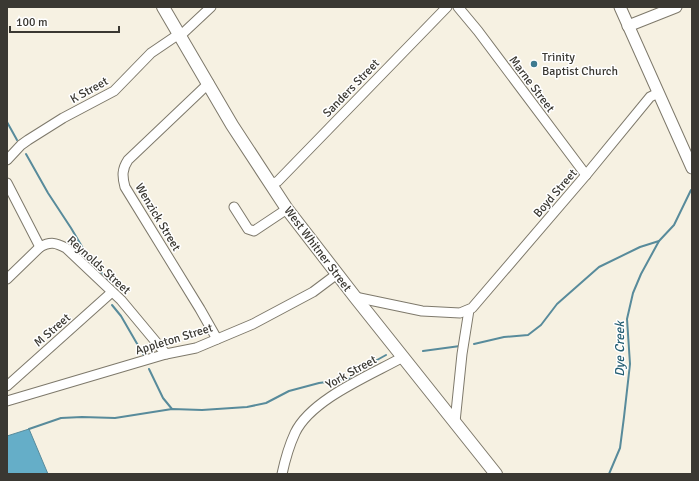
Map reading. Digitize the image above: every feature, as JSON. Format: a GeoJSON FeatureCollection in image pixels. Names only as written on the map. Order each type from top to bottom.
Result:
{"type":"FeatureCollection","features":[{"type":"Feature","properties":{"kind":"main road","name":"West Whitner Street"},"geometry":{"type":"LineString","coordinates":[[163,7],[209,83],[232,125],[287,208],[355,297],[455,422],[493,473]]}},
{"type":"Feature","properties":{"kind":"street","name":"K Street"},"geometry":{"type":"LineString","coordinates":[[7,160],[28,140],[62,118],[114,91],[151,53],[179,35],[211,7]]}},
{"type":"Feature","properties":{"kind":"street","name":"Sanders Street"},"geometry":{"type":"LineString","coordinates":[[271,185],[278,181],[447,7]]}},
{"type":"Feature","properties":{"kind":"street","name":"Marne Street"},"geometry":{"type":"LineString","coordinates":[[458,7],[478,31],[586,175]]}},
{"type":"Feature","properties":{"kind":"street"},"geometry":{"type":"LineString","coordinates":[[620,7],[692,168]]}},
{"type":"Feature","properties":{"kind":"street"},"geometry":{"type":"LineString","coordinates":[[628,26],[676,7]]}},
{"type":"Feature","properties":{"kind":"street","name":"Wenzick Street"},"geometry":{"type":"LineString","coordinates":[[209,83],[128,160],[123,167],[122,176],[125,187],[217,339]]}},
{"type":"Feature","properties":{"kind":"street","name":"Boyd Street"},"geometry":{"type":"LineString","coordinates":[[468,310],[472,308],[586,175],[650,97],[658,93]]}},
{"type":"Feature","properties":{"kind":"street"},"geometry":{"type":"LineString","coordinates":[[7,183],[40,247],[7,279]]}},
{"type":"Feature","properties":{"kind":"street"},"geometry":{"type":"LineString","coordinates":[[234,207],[248,229],[254,231],[287,208]]}},
{"type":"Feature","properties":{"kind":"street","name":"Reynolds Street"},"geometry":{"type":"LineString","coordinates":[[40,247],[56,243],[66,248],[121,300],[166,354]]}},
{"type":"Feature","properties":{"kind":"street","name":"Appleton Street"},"geometry":{"type":"LineString","coordinates":[[7,401],[166,354],[196,348],[253,324],[306,295],[337,274]]}},
{"type":"Feature","properties":{"kind":"street","name":"M Street"},"geometry":{"type":"LineString","coordinates":[[7,386],[112,292]]}},
{"type":"Feature","properties":{"kind":"street"},"geometry":{"type":"LineString","coordinates":[[355,297],[422,311],[460,313],[468,310],[455,422]]}},
{"type":"Feature","properties":{"kind":"street","name":"York Street"},"geometry":{"type":"LineString","coordinates":[[282,474],[295,432],[306,416],[340,390],[403,357]]}},
{"type":"Feature","properties":{"kind":"water"},"geometry":{"type":"Polygon","coordinates":[[[29,429],[48,474],[7,474],[7,436],[29,429]]]}},
{"type":"Feature","properties":{"kind":"waterway"},"geometry":{"type":"LineString","coordinates":[[7,122],[17,140]]}},
{"type":"Feature","properties":{"kind":"waterway"},"geometry":{"type":"LineString","coordinates":[[26,154],[48,193],[84,250],[109,282]]}},
{"type":"Feature","properties":{"kind":"waterway","name":"Dye Creek"},"geometry":{"type":"LineString","coordinates":[[609,474],[620,448],[630,364],[627,319],[633,293],[641,274],[659,241],[674,225],[691,190]]}},
{"type":"Feature","properties":{"kind":"waterway"},"geometry":{"type":"LineString","coordinates":[[474,344],[504,337],[528,335],[541,325],[557,304],[599,267],[640,247],[659,241]]}},
{"type":"Feature","properties":{"kind":"waterway"},"geometry":{"type":"LineString","coordinates":[[112,305],[121,316],[143,354]]}},
{"type":"Feature","properties":{"kind":"waterway"},"geometry":{"type":"LineString","coordinates":[[423,351],[460,346]]}},
{"type":"Feature","properties":{"kind":"waterway"},"geometry":{"type":"LineString","coordinates":[[29,429],[61,418],[115,418],[172,409],[202,410],[247,407],[266,403],[289,391],[319,383],[348,379],[359,370],[386,355]]}},
{"type":"Feature","properties":{"kind":"waterway"},"geometry":{"type":"LineString","coordinates":[[149,369],[163,398],[172,409]]}},
{"type":"Feature","properties":{"kind":"place","name":"Trinity Baptist Church"},"geometry":{"type":"Point","coordinates":[534,64]}}]}
